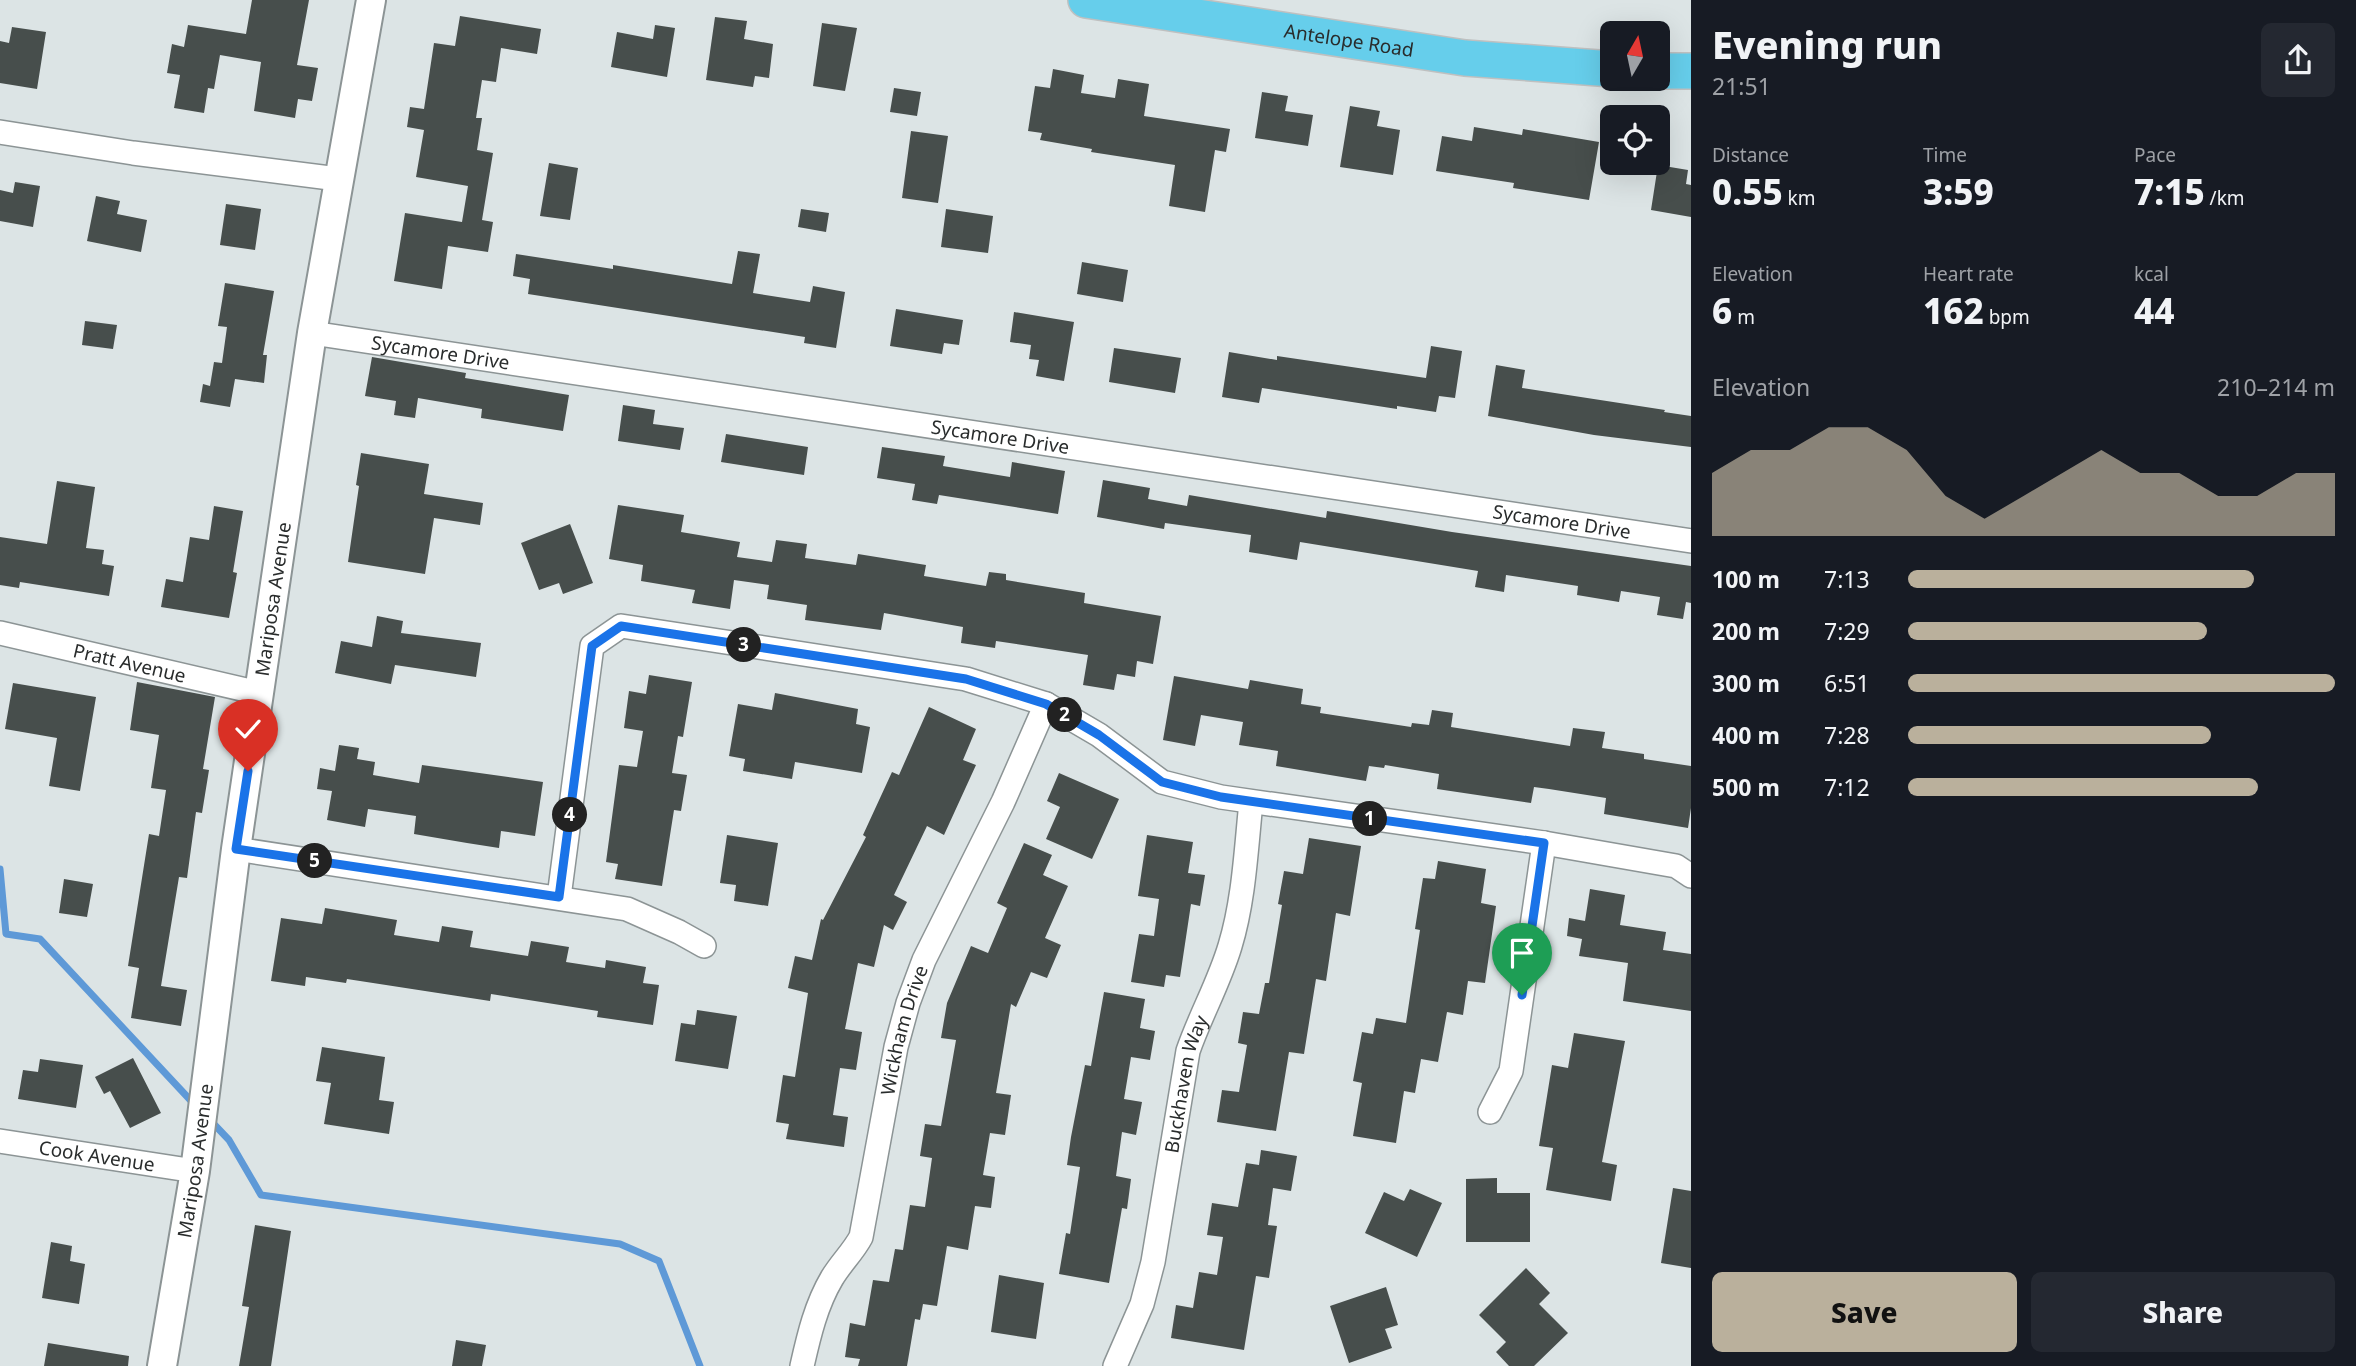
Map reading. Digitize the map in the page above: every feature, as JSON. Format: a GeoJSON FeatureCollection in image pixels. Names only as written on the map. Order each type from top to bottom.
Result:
{"type":"FeatureCollection","features":[{"type":"Feature","properties":{"kind":"main road","name":"Antelope Road"},"geometry":{"type":"LineString","coordinates":[[1086,0],[1465,58],[1600,68]]}},
{"type":"Feature","properties":{"kind":"main road"},"geometry":{"type":"LineString","coordinates":[[1670,71],[1691,71]]}},
{"type":"Feature","properties":{"kind":"street","name":"Mariposa Avenue"},"geometry":{"type":"LineString","coordinates":[[162,1366],[196,1160],[236,849],[312,333],[371,0]]}},
{"type":"Feature","properties":{"kind":"street"},"geometry":{"type":"LineString","coordinates":[[0,132],[338,180]]}},
{"type":"Feature","properties":{"kind":"street","name":"Sycamore Drive"},"geometry":{"type":"LineString","coordinates":[[312,333],[1691,541]]}},
{"type":"Feature","properties":{"kind":"street"},"geometry":{"type":"LineString","coordinates":[[559,897],[592,646],[621,626],[966,679],[1046,704],[1099,735],[1162,782],[1251,802],[1544,843],[1675,866],[1691,876]]}},
{"type":"Feature","properties":{"kind":"street","name":"Pratt Avenue"},"geometry":{"type":"LineString","coordinates":[[0,633],[259,693]]}},
{"type":"Feature","properties":{"kind":"street","name":"Wickham Drive"},"geometry":{"type":"LineString","coordinates":[[802,1366],[818,1306],[832,1277],[853,1252],[861,1237],[896,1047],[908,1003],[924,961],[1003,802],[1046,704]]}},
{"type":"Feature","properties":{"kind":"street","name":"Buckhaven Way"},"geometry":{"type":"LineString","coordinates":[[1115,1366],[1140,1312],[1150,1272],[1188,1051],[1230,946],[1244,876],[1251,802]]}},
{"type":"Feature","properties":{"kind":"street"},"geometry":{"type":"LineString","coordinates":[[1490,1112],[1511,1072],[1544,843]]}},
{"type":"Feature","properties":{"kind":"street"},"geometry":{"type":"LineString","coordinates":[[236,849],[626,909],[704,946]]}},
{"type":"Feature","properties":{"kind":"street","name":"Cook Avenue"},"geometry":{"type":"LineString","coordinates":[[0,1141],[196,1160]]}},
{"type":"Feature","properties":{"kind":"building"},"geometry":{"type":"Polygon","coordinates":[[[252,0],[309,0],[297,65],[318,68],[312,101],[298,99],[295,118],[254,111],[261,62],[220,55],[214,89],[208,88],[204,113],[174,108],[180,75],[167,73],[172,44],[184,47],[188,25],[246,34],[252,0]]]}},
{"type":"Feature","properties":{"kind":"building"},"geometry":{"type":"Polygon","coordinates":[[[460,16],[541,29],[537,54],[501,48],[496,82],[482,80],[476,118],[482,118],[477,150],[493,153],[482,220],[493,222],[488,252],[448,246],[442,289],[394,281],[405,213],[462,222],[468,186],[416,177],[424,130],[407,127],[410,107],[424,109],[434,43],[455,46],[460,16]]]}},
{"type":"Feature","properties":{"kind":"building"},"geometry":{"type":"Polygon","coordinates":[[[715,17],[747,21],[744,39],[773,44],[769,78],[755,76],[753,87],[706,80],[715,17]]]}},
{"type":"Feature","properties":{"kind":"building"},"geometry":{"type":"Polygon","coordinates":[[[822,23],[857,28],[845,91],[813,86],[822,23]]]}},
{"type":"Feature","properties":{"kind":"building"},"geometry":{"type":"Polygon","coordinates":[[[655,25],[675,28],[667,77],[611,67],[617,32],[653,39],[655,25]]]}},
{"type":"Feature","properties":{"kind":"building"},"geometry":{"type":"Polygon","coordinates":[[[12,27],[46,32],[37,89],[0,83],[0,41],[9,43],[12,27]]]}},
{"type":"Feature","properties":{"kind":"building"},"geometry":{"type":"Polygon","coordinates":[[[1053,69],[1084,75],[1081,93],[1115,98],[1118,79],[1149,84],[1144,116],[1230,129],[1226,152],[1215,150],[1205,212],[1169,206],[1175,165],[1091,152],[1092,149],[1040,140],[1042,133],[1028,131],[1035,86],[1050,88],[1053,69]]]}},
{"type":"Feature","properties":{"kind":"building"},"geometry":{"type":"Polygon","coordinates":[[[894,88],[921,92],[917,116],[890,112],[894,88]]]}},
{"type":"Feature","properties":{"kind":"building"},"geometry":{"type":"Polygon","coordinates":[[[1262,92],[1288,96],[1285,111],[1313,115],[1308,146],[1255,138],[1262,92]]]}},
{"type":"Feature","properties":{"kind":"building"},"geometry":{"type":"Polygon","coordinates":[[[1350,106],[1380,111],[1377,126],[1400,130],[1393,175],[1340,167],[1350,106]]]}},
{"type":"Feature","properties":{"kind":"building"},"geometry":{"type":"Polygon","coordinates":[[[1474,127],[1522,135],[1523,129],[1599,142],[1589,200],[1513,188],[1514,183],[1436,171],[1442,136],[1472,141],[1474,127]]]}},
{"type":"Feature","properties":{"kind":"building"},"geometry":{"type":"Polygon","coordinates":[[[911,131],[948,136],[938,203],[902,198],[911,131]]]}},
{"type":"Feature","properties":{"kind":"building"},"geometry":{"type":"Polygon","coordinates":[[[549,163],[578,168],[570,220],[540,216],[549,163]]]}},
{"type":"Feature","properties":{"kind":"building"},"geometry":{"type":"Polygon","coordinates":[[[1670,167],[1688,170],[1686,184],[1691,185],[1691,217],[1651,210],[1656,175],[1670,175],[1670,167]]]}},
{"type":"Feature","properties":{"kind":"building"},"geometry":{"type":"Polygon","coordinates":[[[15,182],[40,186],[33,227],[0,221],[0,190],[13,193],[15,182]]]}},
{"type":"Feature","properties":{"kind":"building"},"geometry":{"type":"Polygon","coordinates":[[[96,196],[120,201],[117,214],[147,220],[141,252],[87,241],[96,196]]]}},
{"type":"Feature","properties":{"kind":"building"},"geometry":{"type":"Polygon","coordinates":[[[226,204],[261,209],[255,250],[220,245],[226,204]]]}},
{"type":"Feature","properties":{"kind":"building"},"geometry":{"type":"Polygon","coordinates":[[[801,209],[829,213],[826,232],[798,227],[801,209]]]}},
{"type":"Feature","properties":{"kind":"building"},"geometry":{"type":"Polygon","coordinates":[[[946,209],[993,216],[988,253],[941,247],[946,209]]]}},
{"type":"Feature","properties":{"kind":"building"},"geometry":{"type":"Polygon","coordinates":[[[738,251],[760,254],[753,293],[810,302],[813,286],[845,292],[836,348],[804,343],[805,337],[528,294],[530,279],[513,276],[516,254],[613,269],[613,265],[732,284],[738,251]]]}},
{"type":"Feature","properties":{"kind":"building"},"geometry":{"type":"Polygon","coordinates":[[[1082,262],[1128,270],[1123,302],[1077,294],[1082,262]]]}},
{"type":"Feature","properties":{"kind":"building"},"geometry":{"type":"Polygon","coordinates":[[[225,283],[274,291],[263,355],[267,355],[264,383],[235,379],[230,407],[200,402],[203,384],[210,386],[214,362],[222,363],[227,327],[218,326],[225,283]]]}},
{"type":"Feature","properties":{"kind":"building"},"geometry":{"type":"Polygon","coordinates":[[[896,309],[963,320],[959,345],[944,343],[942,354],[890,346],[896,309]]]}},
{"type":"Feature","properties":{"kind":"building"},"geometry":{"type":"Polygon","coordinates":[[[1014,312],[1074,322],[1064,381],[1036,376],[1039,360],[1029,359],[1031,345],[1010,342],[1014,312]]]}},
{"type":"Feature","properties":{"kind":"building"},"geometry":{"type":"Polygon","coordinates":[[[85,321],[117,325],[113,349],[82,345],[85,321]]]}},
{"type":"Feature","properties":{"kind":"building"},"geometry":{"type":"Polygon","coordinates":[[[1431,346],[1462,351],[1455,398],[1439,396],[1436,412],[1397,406],[1397,409],[1262,388],[1259,403],[1222,397],[1229,352],[1277,360],[1277,356],[1426,378],[1431,346]]]}},
{"type":"Feature","properties":{"kind":"building"},"geometry":{"type":"Polygon","coordinates":[[[1114,348],[1181,358],[1175,393],[1109,382],[1114,348]]]}},
{"type":"Feature","properties":{"kind":"building"},"geometry":{"type":"Polygon","coordinates":[[[372,357],[466,373],[465,378],[569,395],[563,431],[481,418],[482,409],[418,398],[415,418],[394,415],[396,401],[365,396],[372,357]]]}},
{"type":"Feature","properties":{"kind":"building"},"geometry":{"type":"Polygon","coordinates":[[[1496,365],[1525,370],[1522,388],[1691,416],[1691,447],[1594,435],[1488,416],[1496,365]]]}},
{"type":"Feature","properties":{"kind":"building"},"geometry":{"type":"Polygon","coordinates":[[[623,405],[655,410],[653,424],[684,428],[680,450],[618,441],[623,405]]]}},
{"type":"Feature","properties":{"kind":"building"},"geometry":{"type":"Polygon","coordinates":[[[726,434],[808,447],[804,475],[721,462],[726,434]]]}},
{"type":"Feature","properties":{"kind":"building"},"geometry":{"type":"Polygon","coordinates":[[[882,447],[945,456],[943,466],[1010,477],[1012,462],[1065,471],[1058,514],[939,495],[937,504],[912,500],[915,484],[877,478],[882,447]]]}},
{"type":"Feature","properties":{"kind":"building"},"geometry":{"type":"Polygon","coordinates":[[[361,453],[429,464],[424,494],[483,503],[480,525],[434,518],[425,574],[348,562],[361,453]]]}},
{"type":"Feature","properties":{"kind":"building"},"geometry":{"type":"Polygon","coordinates":[[[1103,480],[1150,488],[1148,499],[1187,506],[1189,495],[1326,518],[1327,511],[1691,566],[1691,603],[1686,602],[1683,619],[1657,615],[1660,597],[1621,591],[1619,602],[1577,595],[1578,586],[1506,575],[1504,592],[1475,587],[1478,571],[1300,542],[1297,560],[1249,552],[1251,535],[1165,523],[1164,529],[1097,517],[1103,480]]]}},
{"type":"Feature","properties":{"kind":"building"},"geometry":{"type":"Polygon","coordinates":[[[57,481],[95,487],[86,548],[104,550],[102,564],[114,566],[109,596],[20,582],[19,588],[0,585],[0,537],[47,544],[57,481]]]}},
{"type":"Feature","properties":{"kind":"building"},"geometry":{"type":"Polygon","coordinates":[[[618,505],[684,515],[681,532],[740,542],[737,557],[772,562],[776,540],[807,544],[805,558],[856,565],[858,554],[926,565],[924,576],[986,586],[989,572],[1006,574],[1006,580],[1085,593],[1084,603],[1161,616],[1153,664],[1137,661],[1135,677],[1117,674],[1114,690],[1083,685],[1088,655],[996,641],[995,648],[961,643],[963,627],[884,613],[881,630],[805,620],[807,605],[767,599],[769,585],[734,580],[730,609],[692,603],[695,590],[641,581],[643,565],[609,559],[618,505]]]}},
{"type":"Feature","properties":{"kind":"building"},"geometry":{"type":"Polygon","coordinates":[[[214,506],[243,511],[229,618],[161,607],[166,579],[183,582],[190,537],[209,540],[214,506]]]}},
{"type":"Feature","properties":{"kind":"building"},"geometry":{"type":"Polygon","coordinates":[[[570,524],[593,583],[563,594],[559,583],[539,590],[521,543],[570,524]]]}},
{"type":"Feature","properties":{"kind":"building"},"geometry":{"type":"Polygon","coordinates":[[[377,616],[403,621],[401,633],[481,643],[476,677],[395,665],[391,684],[335,673],[341,641],[372,647],[377,616]]]}},
{"type":"Feature","properties":{"kind":"building"},"geometry":{"type":"Polygon","coordinates":[[[649,675],[692,682],[683,737],[678,736],[672,773],[687,775],[681,811],[674,810],[662,886],[615,879],[618,864],[606,862],[619,765],[637,767],[643,731],[624,728],[629,691],[646,694],[649,675]]]}},
{"type":"Feature","properties":{"kind":"building"},"geometry":{"type":"Polygon","coordinates":[[[1174,676],[1248,689],[1250,680],[1303,689],[1301,704],[1321,707],[1320,713],[1411,727],[1412,723],[1429,725],[1432,710],[1453,713],[1451,727],[1570,746],[1573,728],[1605,732],[1602,748],[1644,754],[1644,759],[1691,766],[1688,828],[1604,814],[1606,798],[1549,789],[1534,787],[1531,803],[1437,789],[1439,774],[1385,765],[1384,768],[1369,766],[1366,781],[1276,766],[1278,751],[1239,745],[1243,722],[1201,715],[1195,746],[1163,740],[1174,676]]]}},
{"type":"Feature","properties":{"kind":"building"},"geometry":{"type":"Polygon","coordinates":[[[137,682],[215,697],[203,769],[209,770],[202,813],[196,812],[187,878],[179,877],[161,986],[187,990],[181,1026],[131,1018],[139,968],[128,966],[149,834],[159,836],[166,790],[151,788],[159,735],[130,730],[137,682]]]}},
{"type":"Feature","properties":{"kind":"building"},"geometry":{"type":"Polygon","coordinates":[[[13,683],[96,697],[80,791],[49,786],[57,738],[5,729],[13,683]]]}},
{"type":"Feature","properties":{"kind":"building"},"geometry":{"type":"Polygon","coordinates":[[[775,693],[858,709],[856,724],[870,727],[862,773],[795,762],[792,779],[743,771],[745,759],[729,756],[738,704],[772,710],[775,693]]]}},
{"type":"Feature","properties":{"kind":"building"},"geometry":{"type":"Polygon","coordinates":[[[929,707],[976,729],[963,760],[976,765],[944,835],[927,826],[894,895],[907,902],[893,930],[884,925],[874,967],[858,963],[845,1029],[862,1032],[856,1070],[840,1068],[833,1115],[848,1117],[844,1147],[786,1139],[789,1124],[776,1122],[783,1075],[795,1077],[808,993],[788,988],[795,956],[812,960],[821,919],[823,920],[866,837],[863,835],[892,772],[899,775],[929,707]]]}},
{"type":"Feature","properties":{"kind":"building"},"geometry":{"type":"Polygon","coordinates":[[[339,745],[359,748],[357,759],[375,762],[373,775],[419,783],[422,765],[543,782],[535,836],[501,831],[499,848],[414,834],[416,816],[368,809],[365,827],[327,820],[332,791],[317,789],[320,768],[335,771],[339,745]]]}},
{"type":"Feature","properties":{"kind":"building"},"geometry":{"type":"Polygon","coordinates":[[[1059,773],[1119,799],[1092,859],[1046,839],[1060,807],[1047,801],[1059,773]]]}},
{"type":"Feature","properties":{"kind":"building"},"geometry":{"type":"Polygon","coordinates":[[[727,835],[778,843],[768,906],[734,901],[736,885],[720,883],[727,835]]]}},
{"type":"Feature","properties":{"kind":"building"},"geometry":{"type":"Polygon","coordinates":[[[1147,835],[1193,842],[1188,873],[1205,875],[1200,906],[1191,904],[1180,977],[1166,975],[1164,987],[1131,982],[1139,934],[1154,936],[1159,899],[1138,896],[1147,835]]]}},
{"type":"Feature","properties":{"kind":"building"},"geometry":{"type":"Polygon","coordinates":[[[1309,838],[1361,846],[1350,916],[1336,913],[1326,981],[1316,979],[1304,1054],[1289,1052],[1276,1131],[1217,1122],[1222,1090],[1239,1092],[1247,1045],[1238,1043],[1243,1012],[1259,1014],[1265,983],[1269,983],[1282,905],[1278,904],[1284,871],[1303,874],[1309,838]]]}},
{"type":"Feature","properties":{"kind":"building"},"geometry":{"type":"Polygon","coordinates":[[[1024,843],[1052,855],[1043,875],[1068,886],[1045,938],[1061,945],[1047,978],[1031,972],[1016,1007],[1011,1004],[996,1093],[1011,1095],[1005,1135],[990,1133],[983,1175],[995,1177],[991,1208],[975,1206],[968,1250],[947,1246],[937,1306],[923,1304],[920,1320],[915,1319],[907,1366],[858,1366],[860,1359],[845,1357],[850,1323],[865,1326],[873,1280],[889,1282],[895,1249],[903,1250],[910,1205],[925,1207],[932,1158],[920,1156],[925,1124],[941,1126],[956,1040],[941,1038],[947,1003],[971,946],[988,953],[1007,908],[997,903],[1024,843]]]}},
{"type":"Feature","properties":{"kind":"building"},"geometry":{"type":"Polygon","coordinates":[[[1438,861],[1486,869],[1481,903],[1496,906],[1485,983],[1468,981],[1463,1015],[1447,1012],[1438,1062],[1421,1059],[1415,1093],[1404,1091],[1396,1143],[1353,1136],[1362,1083],[1353,1081],[1362,1032],[1373,1034],[1376,1018],[1406,1023],[1420,930],[1415,929],[1423,878],[1435,879],[1438,861]]]}},
{"type":"Feature","properties":{"kind":"building"},"geometry":{"type":"Polygon","coordinates":[[[64,879],[93,884],[87,917],[59,913],[64,879]]]}},
{"type":"Feature","properties":{"kind":"building"},"geometry":{"type":"Polygon","coordinates":[[[1590,889],[1625,895],[1620,925],[1666,932],[1663,950],[1691,954],[1691,1011],[1623,1001],[1628,963],[1579,956],[1582,939],[1567,936],[1569,918],[1585,921],[1590,889]]]}},
{"type":"Feature","properties":{"kind":"building"},"geometry":{"type":"Polygon","coordinates":[[[325,908],[397,920],[394,935],[439,942],[442,926],[473,931],[470,947],[528,956],[531,941],[569,947],[566,962],[605,968],[606,960],[646,967],[643,983],[659,985],[653,1025],[597,1017],[598,1011],[491,994],[490,1001],[347,979],[346,983],[306,977],[305,986],[271,981],[281,918],[322,924],[325,908]]]}},
{"type":"Feature","properties":{"kind":"building"},"geometry":{"type":"Polygon","coordinates":[[[1104,992],[1145,999],[1140,1028],[1155,1031],[1150,1060],[1131,1057],[1124,1099],[1142,1102],[1136,1135],[1122,1132],[1116,1176],[1131,1179],[1127,1209],[1122,1208],[1109,1283],[1059,1274],[1066,1233],[1070,1234],[1080,1167],[1067,1165],[1071,1137],[1085,1065],[1091,1066],[1104,992]]]}},
{"type":"Feature","properties":{"kind":"building"},"geometry":{"type":"Polygon","coordinates":[[[697,1010],[737,1016],[728,1069],[675,1061],[681,1023],[695,1025],[697,1010]]]}},
{"type":"Feature","properties":{"kind":"building"},"geometry":{"type":"Polygon","coordinates":[[[1574,1033],[1625,1041],[1602,1162],[1617,1165],[1611,1201],[1546,1190],[1553,1148],[1539,1146],[1552,1065],[1568,1068],[1574,1033]]]}},
{"type":"Feature","properties":{"kind":"building"},"geometry":{"type":"Polygon","coordinates":[[[322,1047],[385,1057],[379,1100],[394,1102],[389,1134],[324,1124],[331,1083],[316,1081],[322,1047]]]}},
{"type":"Feature","properties":{"kind":"building"},"geometry":{"type":"Polygon","coordinates":[[[133,1058],[161,1113],[130,1128],[110,1091],[104,1094],[95,1077],[133,1058]]]}},
{"type":"Feature","properties":{"kind":"building"},"geometry":{"type":"Polygon","coordinates":[[[40,1059],[83,1065],[76,1108],[18,1099],[23,1070],[38,1072],[40,1059]]]}},
{"type":"Feature","properties":{"kind":"building"},"geometry":{"type":"Polygon","coordinates":[[[1261,1150],[1297,1156],[1291,1191],[1273,1188],[1268,1225],[1277,1226],[1269,1278],[1256,1276],[1244,1350],[1171,1338],[1176,1305],[1193,1308],[1199,1272],[1217,1275],[1223,1237],[1207,1235],[1212,1203],[1238,1207],[1246,1163],[1259,1165],[1261,1150]]]}},
{"type":"Feature","properties":{"kind":"building"},"geometry":{"type":"Polygon","coordinates":[[[1497,1178],[1497,1193],[1530,1193],[1530,1242],[1466,1242],[1466,1179],[1497,1178]]]}},
{"type":"Feature","properties":{"kind":"building"},"geometry":{"type":"Polygon","coordinates":[[[1673,1188],[1691,1191],[1691,1268],[1661,1263],[1673,1188]]]}},
{"type":"Feature","properties":{"kind":"building"},"geometry":{"type":"Polygon","coordinates":[[[1410,1189],[1442,1203],[1417,1257],[1365,1233],[1384,1192],[1404,1201],[1410,1189]]]}},
{"type":"Feature","properties":{"kind":"building"},"geometry":{"type":"Polygon","coordinates":[[[255,1225],[291,1231],[271,1366],[239,1366],[249,1307],[242,1306],[255,1225]]]}},
{"type":"Feature","properties":{"kind":"building"},"geometry":{"type":"Polygon","coordinates":[[[51,1242],[72,1246],[70,1261],[85,1264],[79,1304],[42,1298],[51,1242]]]}},
{"type":"Feature","properties":{"kind":"building"},"geometry":{"type":"Polygon","coordinates":[[[1526,1268],[1550,1293],[1539,1304],[1568,1333],[1534,1366],[1509,1366],[1496,1352],[1506,1342],[1479,1315],[1526,1268]]]}},
{"type":"Feature","properties":{"kind":"building"},"geometry":{"type":"Polygon","coordinates":[[[999,1275],[1044,1283],[1036,1339],[991,1332],[999,1275]]]}},
{"type":"Feature","properties":{"kind":"building"},"geometry":{"type":"Polygon","coordinates":[[[1386,1287],[1398,1325],[1385,1329],[1392,1348],[1349,1363],[1330,1306],[1386,1287]]]}},
{"type":"Feature","properties":{"kind":"building"},"geometry":{"type":"Polygon","coordinates":[[[456,1340],[486,1345],[482,1366],[452,1366],[456,1340]]]}},
{"type":"Feature","properties":{"kind":"building"},"geometry":{"type":"Polygon","coordinates":[[[48,1343],[129,1356],[128,1366],[44,1366],[48,1343]]]}},
{"type":"Feature","properties":{"kind":"waterway"},"geometry":{"type":"LineString","coordinates":[[0,869],[6,934],[40,939],[194,1104]]}},
{"type":"Feature","properties":{"kind":"waterway"},"geometry":{"type":"LineString","coordinates":[[210,1120],[229,1140],[261,1195],[620,1244],[659,1261],[700,1366]]}},
{"type":"Feature","properties":{"kind":"route"},"geometry":{"type":"LineString","coordinates":[[248,771],[236,849],[559,897],[592,646],[621,626],[966,679],[1046,704],[1099,735],[1162,782],[1251,802],[1544,843],[1522,995]]}}]}
